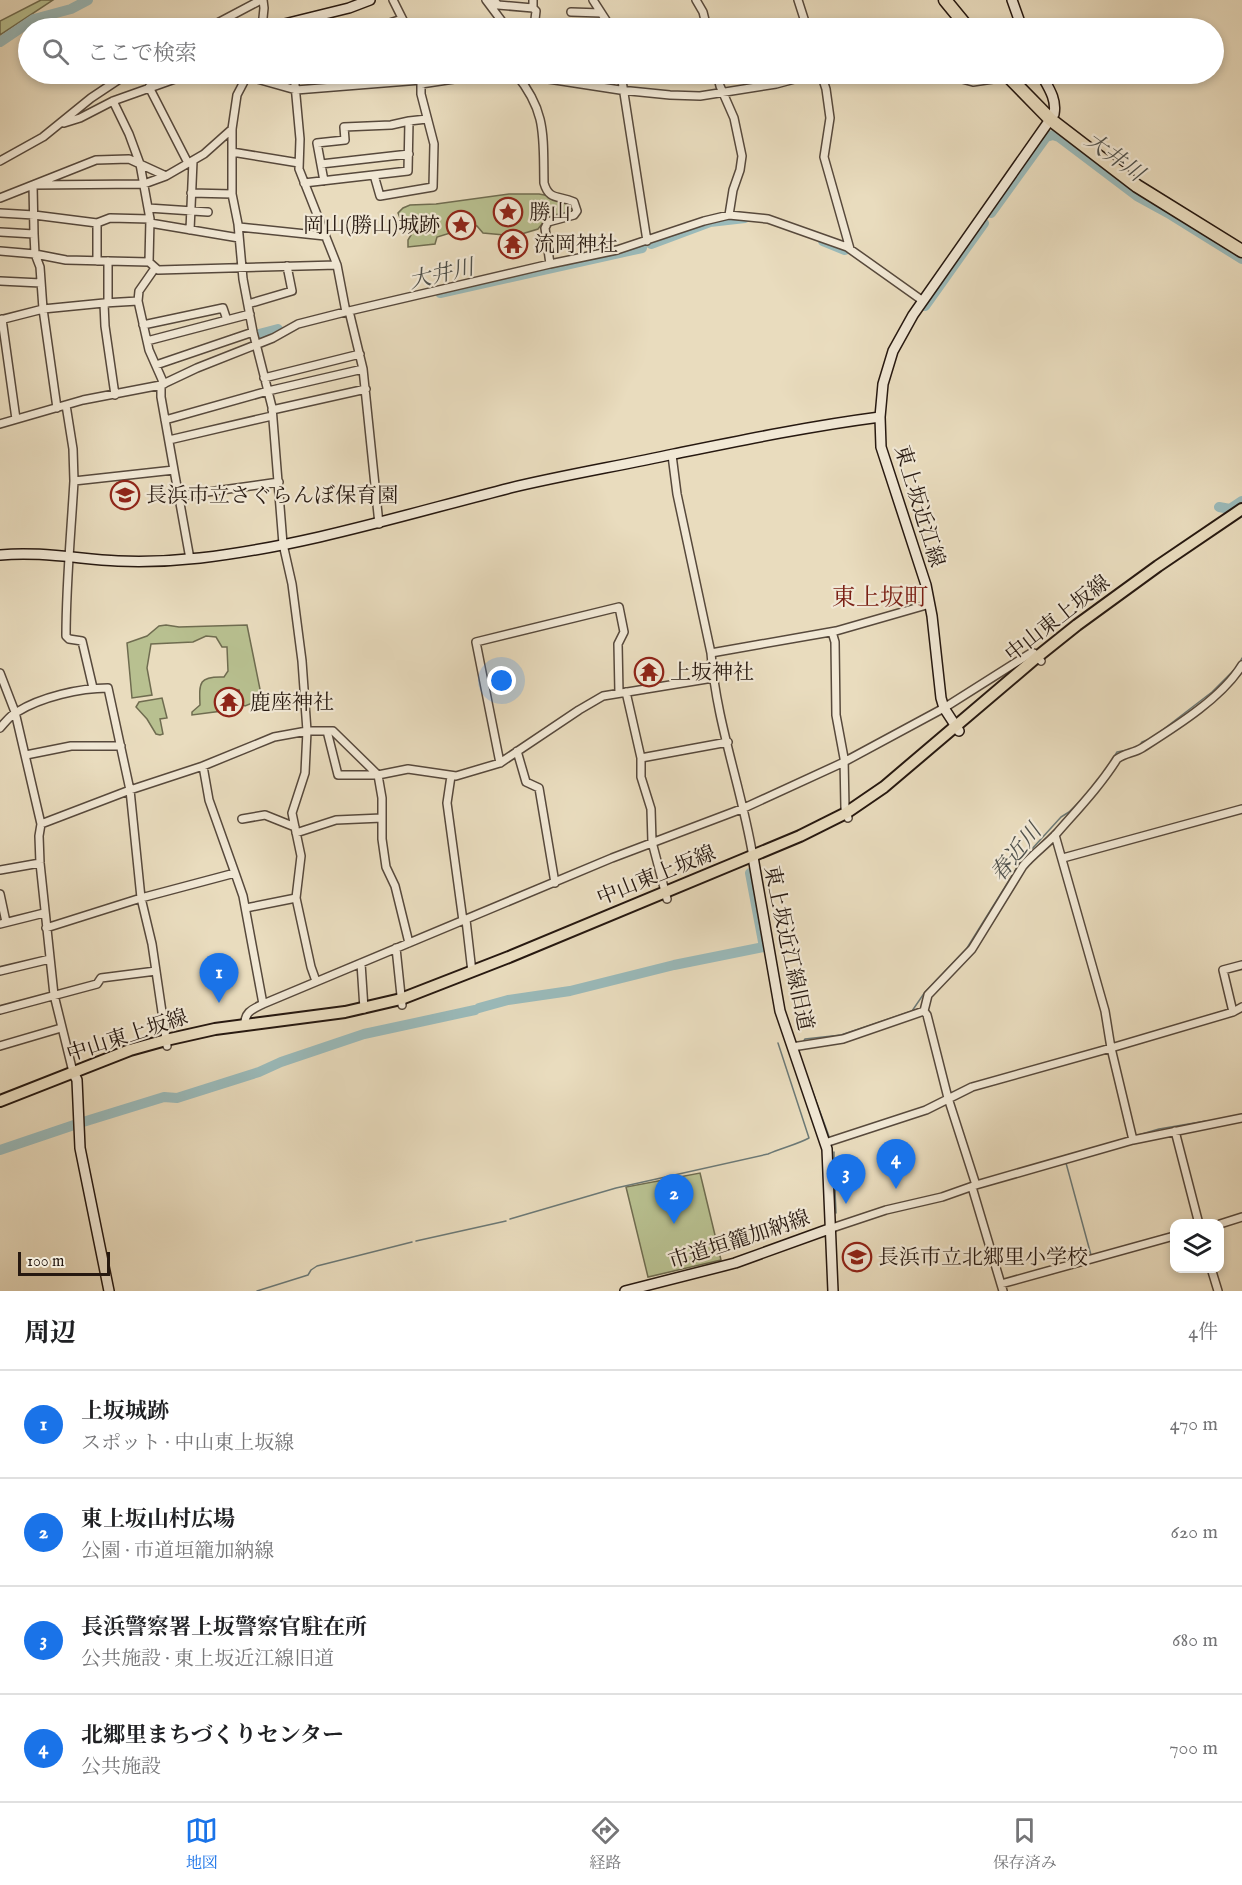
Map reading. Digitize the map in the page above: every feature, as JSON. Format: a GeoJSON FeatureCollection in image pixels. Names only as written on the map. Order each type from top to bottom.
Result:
{"type":"FeatureCollection","features":[{"type":"Feature","properties":{"kind":"highway"},"geometry":{"type":"LineString","coordinates":[[945,0],[960,18]]}},
{"type":"Feature","properties":{"kind":"highway"},"geometry":{"type":"LineString","coordinates":[[1016,84],[1051,120],[1137,186],[1242,251]]}},
{"type":"Feature","properties":{"kind":"main road","name":"中山東上坂線"},"geometry":{"type":"LineString","coordinates":[[166,1043],[345,1018],[473,978],[753,860],[847,816],[957,729],[1125,589],[1242,509]]}},
{"type":"Feature","properties":{"kind":"main road","name":"中山東上坂線"},"geometry":{"type":"LineString","coordinates":[[1039,659],[1242,516]]}},
{"type":"Feature","properties":{"kind":"main road","name":"中山東上坂線"},"geometry":{"type":"LineString","coordinates":[[0,1107],[130,1050],[245,1025],[297,1020],[401,1002],[666,896]]}},
{"type":"Feature","properties":{"kind":"main road","name":"中山東上坂線"},"geometry":{"type":"LineString","coordinates":[[0,1101],[74,1075]]}},
{"type":"Feature","properties":{"kind":"street"},"geometry":{"type":"LineString","coordinates":[[227,18],[262,0],[263,18]]}},
{"type":"Feature","properties":{"kind":"street"},"geometry":{"type":"LineString","coordinates":[[316,18],[370,0]]}},
{"type":"Feature","properties":{"kind":"street"},"geometry":{"type":"LineString","coordinates":[[393,0],[402,18]]}},
{"type":"Feature","properties":{"kind":"street"},"geometry":{"type":"LineString","coordinates":[[486,0],[500,18]]}},
{"type":"Feature","properties":{"kind":"street"},"geometry":{"type":"LineString","coordinates":[[494,0],[498,5],[533,4]]}},
{"type":"Feature","properties":{"kind":"street"},"geometry":{"type":"LineString","coordinates":[[593,0],[605,18]]}},
{"type":"Feature","properties":{"kind":"street"},"geometry":{"type":"LineString","coordinates":[[696,0],[704,18]]}},
{"type":"Feature","properties":{"kind":"street"},"geometry":{"type":"LineString","coordinates":[[798,0],[804,18]]}},
{"type":"Feature","properties":{"kind":"street"},"geometry":{"type":"LineString","coordinates":[[1012,0],[1018,18]]}},
{"type":"Feature","properties":{"kind":"street"},"geometry":{"type":"LineString","coordinates":[[572,12],[602,13]]}},
{"type":"Feature","properties":{"kind":"street"},"geometry":{"type":"LineString","coordinates":[[0,161],[43,137],[113,84]]}},
{"type":"Feature","properties":{"kind":"street"},"geometry":{"type":"LineString","coordinates":[[58,125],[80,118],[113,101],[158,84]]}},
{"type":"Feature","properties":{"kind":"street"},"geometry":{"type":"LineString","coordinates":[[242,84],[237,94],[232,129],[231,194],[253,332],[272,413],[283,544],[292,584],[302,661],[307,731],[305,773],[292,813],[301,855],[296,898],[316,981]]}},
{"type":"Feature","properties":{"kind":"street"},"geometry":{"type":"LineString","coordinates":[[276,84],[296,90],[364,84]]}},
{"type":"Feature","properties":{"kind":"street"},"geometry":{"type":"LineString","coordinates":[[295,84],[300,139],[299,169],[337,265],[363,369],[379,524]]}},
{"type":"Feature","properties":{"kind":"street"},"geometry":{"type":"LineString","coordinates":[[374,175],[380,196],[433,187],[434,144],[421,84]]}},
{"type":"Feature","properties":{"kind":"street"},"geometry":{"type":"LineString","coordinates":[[524,84],[541,116],[544,183],[552,195],[574,202],[577,211],[574,215],[548,222],[545,228],[550,264]]}},
{"type":"Feature","properties":{"kind":"street"},"geometry":{"type":"LineString","coordinates":[[584,84],[690,96],[776,84]]}},
{"type":"Feature","properties":{"kind":"street"},"geometry":{"type":"LineString","coordinates":[[623,84],[647,241]]}},
{"type":"Feature","properties":{"kind":"street"},"geometry":{"type":"LineString","coordinates":[[720,84],[734,118],[742,156],[729,215]]}},
{"type":"Feature","properties":{"kind":"street"},"geometry":{"type":"LineString","coordinates":[[824,84],[830,118],[824,157],[850,249]]}},
{"type":"Feature","properties":{"kind":"street"},"geometry":{"type":"LineString","coordinates":[[1046,84],[1056,106],[1051,120]]}},
{"type":"Feature","properties":{"kind":"street"},"geometry":{"type":"LineString","coordinates":[[149,87],[191,162],[190,230]]}},
{"type":"Feature","properties":{"kind":"street"},"geometry":{"type":"LineString","coordinates":[[113,101],[140,164],[150,221],[149,262]]}},
{"type":"Feature","properties":{"kind":"street"},"geometry":{"type":"LineString","coordinates":[[324,181],[317,143],[345,140],[344,127],[391,125],[427,119]]}},
{"type":"Feature","properties":{"kind":"street","name":"東上坂近江線"},"geometry":{"type":"LineString","coordinates":[[957,729],[944,708],[941,698],[926,585],[881,447],[880,417],[883,384],[893,351],[913,315],[1051,120]]}},
{"type":"Feature","properties":{"kind":"street"},"geometry":{"type":"LineString","coordinates":[[304,183],[408,171],[409,121]]}},
{"type":"Feature","properties":{"kind":"street"},"geometry":{"type":"LineString","coordinates":[[33,185],[144,184],[166,176],[204,154],[232,129]]}},
{"type":"Feature","properties":{"kind":"street"},"geometry":{"type":"LineString","coordinates":[[232,152],[300,163]]}},
{"type":"Feature","properties":{"kind":"street"},"geometry":{"type":"LineString","coordinates":[[321,164],[409,154]]}},
{"type":"Feature","properties":{"kind":"street"},"geometry":{"type":"LineString","coordinates":[[0,198],[96,160],[129,159],[166,176]]}},
{"type":"Feature","properties":{"kind":"street"},"geometry":{"type":"LineString","coordinates":[[33,185],[35,254],[39,267],[57,408]]}},
{"type":"Feature","properties":{"kind":"street"},"geometry":{"type":"LineString","coordinates":[[191,193],[231,194]]}},
{"type":"Feature","properties":{"kind":"street"},"geometry":{"type":"LineString","coordinates":[[148,208],[208,212]]}},
{"type":"Feature","properties":{"kind":"street"},"geometry":{"type":"LineString","coordinates":[[0,213],[97,223],[110,218],[150,221],[239,238]]}},
{"type":"Feature","properties":{"kind":"street"},"geometry":{"type":"LineString","coordinates":[[0,424],[83,400],[162,385],[197,368],[273,338],[298,324],[617,250],[729,215],[768,219],[850,249],[923,301]]}},
{"type":"Feature","properties":{"kind":"street"},"geometry":{"type":"LineString","coordinates":[[97,223],[97,261]]}},
{"type":"Feature","properties":{"kind":"street"},"geometry":{"type":"LineString","coordinates":[[238,227],[325,236]]}},
{"type":"Feature","properties":{"kind":"street"},"geometry":{"type":"LineString","coordinates":[[0,232],[34,234]]}},
{"type":"Feature","properties":{"kind":"street"},"geometry":{"type":"LineString","coordinates":[[0,251],[66,260],[149,262],[158,270],[337,265]]}},
{"type":"Feature","properties":{"kind":"street"},"geometry":{"type":"LineString","coordinates":[[108,261],[105,326],[115,395]]}},
{"type":"Feature","properties":{"kind":"street"},"geometry":{"type":"LineString","coordinates":[[248,304],[292,291],[287,266]]}},
{"type":"Feature","properties":{"kind":"street"},"geometry":{"type":"LineString","coordinates":[[155,268],[139,291],[138,301],[147,341],[162,385],[165,420],[190,559]]}},
{"type":"Feature","properties":{"kind":"street"},"geometry":{"type":"LineString","coordinates":[[0,280],[41,283]]}},
{"type":"Feature","properties":{"kind":"street"},"geometry":{"type":"LineString","coordinates":[[16,419],[1,319],[43,309],[138,301]]}},
{"type":"Feature","properties":{"kind":"street"},"geometry":{"type":"LineString","coordinates":[[143,325],[223,308],[227,320]]}},
{"type":"Feature","properties":{"kind":"street"},"geometry":{"type":"LineString","coordinates":[[147,341],[250,314]]}},
{"type":"Feature","properties":{"kind":"street"},"geometry":{"type":"LineString","coordinates":[[156,365],[253,332]]}},
{"type":"Feature","properties":{"kind":"street"},"geometry":{"type":"LineString","coordinates":[[264,378],[360,354]]}},
{"type":"Feature","properties":{"kind":"street"},"geometry":{"type":"LineString","coordinates":[[165,420],[268,391],[363,369]]}},
{"type":"Feature","properties":{"kind":"street"},"geometry":{"type":"LineString","coordinates":[[169,440],[366,389]]}},
{"type":"Feature","properties":{"kind":"street"},"geometry":{"type":"LineString","coordinates":[[66,405],[73,449],[74,481],[66,586],[66,636],[69,639],[82,641],[93,688]]}},
{"type":"Feature","properties":{"kind":"street"},"geometry":{"type":"LineString","coordinates":[[0,555],[119,561],[190,559],[283,544],[379,524],[511,488],[809,426],[880,417]]}},
{"type":"Feature","properties":{"kind":"street"},"geometry":{"type":"LineString","coordinates":[[672,455],[711,653],[713,678],[744,808],[753,860]]}},
{"type":"Feature","properties":{"kind":"street"},"geometry":{"type":"LineString","coordinates":[[74,481],[174,470]]}},
{"type":"Feature","properties":{"kind":"street"},"geometry":{"type":"LineString","coordinates":[[179,496],[279,482]]}},
{"type":"Feature","properties":{"kind":"street"},"geometry":{"type":"LineString","coordinates":[[711,653],[832,632],[930,604]]}},
{"type":"Feature","properties":{"kind":"street"},"geometry":{"type":"LineString","coordinates":[[500,762],[476,642],[619,607],[624,632],[618,644],[623,693],[641,758],[641,777],[651,809],[652,842],[666,896]]}},
{"type":"Feature","properties":{"kind":"street"},"geometry":{"type":"LineString","coordinates":[[832,632],[835,642],[836,715],[844,762],[847,816]]}},
{"type":"Feature","properties":{"kind":"street"},"geometry":{"type":"LineString","coordinates":[[245,1025],[246,1016],[250,1011],[263,1004],[652,842],[744,808],[844,762],[944,708],[1031,653],[1039,659]]}},
{"type":"Feature","properties":{"kind":"street"},"geometry":{"type":"LineString","coordinates":[[1170,1237],[1002,1288],[927,1015],[924,1011],[928,995],[972,948],[1030,857],[1055,835],[1105,779],[1117,759],[1122,755],[1140,750],[1209,700],[1236,674],[1242,665]]}},
{"type":"Feature","properties":{"kind":"street"},"geometry":{"type":"LineString","coordinates":[[0,673],[15,712],[41,824],[40,863],[54,995],[74,1075],[80,1148],[109,1291]]}},
{"type":"Feature","properties":{"kind":"street"},"geometry":{"type":"LineString","coordinates":[[327,732],[338,775],[378,776],[408,769],[456,776],[500,762],[603,696],[713,678]]}},
{"type":"Feature","properties":{"kind":"street"},"geometry":{"type":"LineString","coordinates":[[0,728],[15,712],[52,697],[93,688],[108,688],[130,790],[141,898],[152,944],[166,1043]]}},
{"type":"Feature","properties":{"kind":"street"},"geometry":{"type":"LineString","coordinates":[[41,824],[274,738],[307,731],[333,732],[378,776],[386,867],[395,886],[409,943]]}},
{"type":"Feature","properties":{"kind":"street"},"geometry":{"type":"LineString","coordinates":[[641,758],[728,742]]}},
{"type":"Feature","properties":{"kind":"street"},"geometry":{"type":"LineString","coordinates":[[26,755],[71,746],[121,746]]}},
{"type":"Feature","properties":{"kind":"street"},"geometry":{"type":"LineString","coordinates":[[517,751],[526,782],[539,788],[555,883]]}},
{"type":"Feature","properties":{"kind":"street"},"geometry":{"type":"LineString","coordinates":[[203,766],[209,800],[246,908],[263,1004]]}},
{"type":"Feature","properties":{"kind":"street"},"geometry":{"type":"LineString","coordinates":[[451,776],[447,803],[472,972]]}},
{"type":"Feature","properties":{"kind":"street"},"geometry":{"type":"LineString","coordinates":[[1063,858],[1242,809]]}},
{"type":"Feature","properties":{"kind":"street"},"geometry":{"type":"LineString","coordinates":[[242,819],[265,815],[296,830],[336,820],[382,818]]}},
{"type":"Feature","properties":{"kind":"street"},"geometry":{"type":"LineString","coordinates":[[1055,835],[1105,1011],[1132,1140]]}},
{"type":"Feature","properties":{"kind":"street","name":"東上坂近江線旧道"},"geometry":{"type":"LineString","coordinates":[[753,860],[780,1011],[827,1149],[833,1291]]}},
{"type":"Feature","properties":{"kind":"street"},"geometry":{"type":"LineString","coordinates":[[0,870],[40,863]]}},
{"type":"Feature","properties":{"kind":"street"},"geometry":{"type":"LineString","coordinates":[[46,928],[141,898],[235,873]]}},
{"type":"Feature","properties":{"kind":"street"},"geometry":{"type":"LineString","coordinates":[[0,894],[3,923],[44,913]]}},
{"type":"Feature","properties":{"kind":"street"},"geometry":{"type":"LineString","coordinates":[[246,908],[296,898]]}},
{"type":"Feature","properties":{"kind":"street"},"geometry":{"type":"LineString","coordinates":[[396,948],[401,1002]]}},
{"type":"Feature","properties":{"kind":"street"},"geometry":{"type":"LineString","coordinates":[[0,971],[50,959]]}},
{"type":"Feature","properties":{"kind":"street"},"geometry":{"type":"LineString","coordinates":[[361,963],[364,1009]]}},
{"type":"Feature","properties":{"kind":"street"},"geometry":{"type":"LineString","coordinates":[[1233,1012],[1223,970],[1242,965]]}},
{"type":"Feature","properties":{"kind":"street"},"geometry":{"type":"LineString","coordinates":[[0,1010],[97,984],[101,978],[156,971]]}},
{"type":"Feature","properties":{"kind":"street"},"geometry":{"type":"LineString","coordinates":[[825,1143],[926,1110],[972,1087],[1233,1012],[1242,1007]]}},
{"type":"Feature","properties":{"kind":"street"},"geometry":{"type":"LineString","coordinates":[[792,1047],[843,1039],[924,1011]]}},
{"type":"Feature","properties":{"kind":"street"},"geometry":{"type":"LineString","coordinates":[[0,1046],[61,1028]]}},
{"type":"Feature","properties":{"kind":"street"},"geometry":{"type":"LineString","coordinates":[[829,1229],[886,1210],[942,1197],[1132,1140],[1242,1119]]}},
{"type":"Feature","properties":{"kind":"street"},"geometry":{"type":"LineString","coordinates":[[1175,1131],[1198,1219]]}},
{"type":"Feature","properties":{"kind":"street"},"geometry":{"type":"LineString","coordinates":[[1224,1223],[1242,1217]]}},
{"type":"Feature","properties":{"kind":"street","name":"市道垣籠加納線"},"geometry":{"type":"LineString","coordinates":[[625,1291],[735,1263],[829,1229]]}},
{"type":"Feature","properties":{"kind":"street"},"geometry":{"type":"LineString","coordinates":[[1213,1273],[1218,1291]]}},
{"type":"Feature","properties":{"kind":"green space"},"geometry":{"type":"Polygon","coordinates":[[[41,0],[53,0],[26,18],[18,18],[18,23],[0,35],[0,21],[41,0]]]}},
{"type":"Feature","properties":{"kind":"green space"},"geometry":{"type":"Polygon","coordinates":[[[509,194],[539,194],[572,200],[575,211],[554,215],[538,229],[515,236],[483,233],[477,226],[465,225],[460,230],[437,237],[435,244],[408,247],[411,235],[401,230],[402,223],[398,213],[403,208],[410,205],[436,204],[509,194]]]}},
{"type":"Feature","properties":{"kind":"green space"},"geometry":{"type":"Polygon","coordinates":[[[247,625],[262,699],[245,706],[239,690],[221,694],[222,711],[192,715],[192,712],[200,705],[202,682],[205,679],[224,677],[228,671],[227,647],[222,647],[216,637],[206,636],[193,642],[151,644],[147,668],[152,695],[132,698],[127,643],[147,636],[159,626],[179,627],[247,625]]]}},
{"type":"Feature","properties":{"kind":"green space"},"geometry":{"type":"Polygon","coordinates":[[[162,698],[167,718],[160,719],[163,734],[160,735],[156,734],[136,707],[139,702],[162,698]]]}},
{"type":"Feature","properties":{"kind":"green space"},"geometry":{"type":"Polygon","coordinates":[[[700,1173],[721,1260],[648,1277],[626,1187],[700,1173]]]}},
{"type":"Feature","properties":{"kind":"waterway"},"geometry":{"type":"LineString","coordinates":[[38,18],[71,9],[88,0]]}},
{"type":"Feature","properties":{"kind":"waterway"},"geometry":{"type":"LineString","coordinates":[[0,42],[18,30]]}},
{"type":"Feature","properties":{"kind":"waterway","name":"大井川"},"geometry":{"type":"LineString","coordinates":[[991,213],[1046,137],[1053,135],[1059,137],[1137,196],[1242,259]]}},
{"type":"Feature","properties":{"kind":"waterway","name":"大井川"},"geometry":{"type":"LineString","coordinates":[[651,244],[710,222],[745,218]]}},
{"type":"Feature","properties":{"kind":"waterway","name":"大井川"},"geometry":{"type":"LineString","coordinates":[[925,306],[984,223]]}},
{"type":"Feature","properties":{"kind":"waterway","name":"大井川"},"geometry":{"type":"LineString","coordinates":[[823,241],[845,250]]}},
{"type":"Feature","properties":{"kind":"waterway","name":"大井川"},"geometry":{"type":"LineString","coordinates":[[440,293],[642,248]]}},
{"type":"Feature","properties":{"kind":"waterway","name":"大井川"},"geometry":{"type":"LineString","coordinates":[[259,334],[278,329]]}},
{"type":"Feature","properties":{"kind":"waterway"},"geometry":{"type":"LineString","coordinates":[[1219,507],[1230,509],[1242,501]]}},
{"type":"Feature","properties":{"kind":"waterway","name":"春近川"},"geometry":{"type":"LineString","coordinates":[[1238,665],[1242,658]]}},
{"type":"Feature","properties":{"kind":"waterway","name":"春近川"},"geometry":{"type":"LineString","coordinates":[[1139,746],[1212,692],[1235,669]]}},
{"type":"Feature","properties":{"kind":"waterway","name":"春近川"},"geometry":{"type":"LineString","coordinates":[[1107,768],[1117,752],[1132,749]]}},
{"type":"Feature","properties":{"kind":"waterway","name":"春近川"},"geometry":{"type":"LineString","coordinates":[[803,1042],[805,1039],[841,1035],[912,1011],[925,992],[967,948],[1021,861],[1061,817],[1086,795]]}},
{"type":"Feature","properties":{"kind":"waterway"},"geometry":{"type":"LineString","coordinates":[[479,1008],[508,1000],[570,991],[674,965],[764,947],[750,873]]}},
{"type":"Feature","properties":{"kind":"waterway"},"geometry":{"type":"LineString","coordinates":[[83,1122],[164,1097],[177,1098],[259,1072],[281,1062],[364,1034],[475,1010]]}},
{"type":"Feature","properties":{"kind":"waterway"},"geometry":{"type":"LineString","coordinates":[[510,1219],[616,1188],[768,1154],[809,1138],[778,1043]]}},
{"type":"Feature","properties":{"kind":"waterway","name":"春近川"},"geometry":{"type":"LineString","coordinates":[[808,1079],[830,1139]]}},
{"type":"Feature","properties":{"kind":"waterway"},"geometry":{"type":"LineString","coordinates":[[1135,1136],[1159,1129],[1206,1121]]}},
{"type":"Feature","properties":{"kind":"waterway"},"geometry":{"type":"LineString","coordinates":[[0,1150],[74,1125]]}},
{"type":"Feature","properties":{"kind":"waterway"},"geometry":{"type":"LineString","coordinates":[[1064,1156],[1128,1138]]}},
{"type":"Feature","properties":{"kind":"waterway","name":"春近川"},"geometry":{"type":"LineString","coordinates":[[834,1152],[834,1183]]}},
{"type":"Feature","properties":{"kind":"waterway"},"geometry":{"type":"LineString","coordinates":[[1066,1163],[1091,1255]]}},
{"type":"Feature","properties":{"kind":"waterway","name":"春近川"},"geometry":{"type":"LineString","coordinates":[[835,1190],[836,1213]]}},
{"type":"Feature","properties":{"kind":"waterway"},"geometry":{"type":"LineString","coordinates":[[416,1241],[506,1221]]}},
{"type":"Feature","properties":{"kind":"waterway"},"geometry":{"type":"LineString","coordinates":[[257,1291],[308,1275],[317,1266],[412,1242]]}},
{"type":"Feature","properties":{"kind":"place","name":"勝山"},"geometry":{"type":"Point","coordinates":[508,212]}},
{"type":"Feature","properties":{"kind":"place","name":"岡山(勝山)城跡"},"geometry":{"type":"Point","coordinates":[461,225]}},
{"type":"Feature","properties":{"kind":"place","name":"流岡神社"},"geometry":{"type":"Point","coordinates":[513,244]}},
{"type":"Feature","properties":{"kind":"place","name":"長浜市立さぐらんぼ保育園"},"geometry":{"type":"Point","coordinates":[125,495]}},
{"type":"Feature","properties":{"kind":"place","name":"上坂神社"},"geometry":{"type":"Point","coordinates":[649,672]}},
{"type":"Feature","properties":{"kind":"place","name":"鹿座神社"},"geometry":{"type":"Point","coordinates":[229,702]}},
{"type":"Feature","properties":{"kind":"place","name":"上坂城跡"},"geometry":{"type":"Point","coordinates":[219,1003]}},
{"type":"Feature","properties":{"kind":"place","name":"北郷里まちづくりセンター"},"geometry":{"type":"Point","coordinates":[896,1189]}},
{"type":"Feature","properties":{"kind":"place","name":"長浜警察署上坂警察官駐在所"},"geometry":{"type":"Point","coordinates":[846,1204]}},
{"type":"Feature","properties":{"kind":"place","name":"東上坂山村広場"},"geometry":{"type":"Point","coordinates":[674,1224]}},
{"type":"Feature","properties":{"kind":"place","name":"長浜市立北郷里小学校"},"geometry":{"type":"Point","coordinates":[857,1257]}},
{"type":"Feature","properties":{"kind":"district","name":"東上坂町"},"geometry":{"type":"Point","coordinates":[880,597]}}]}
